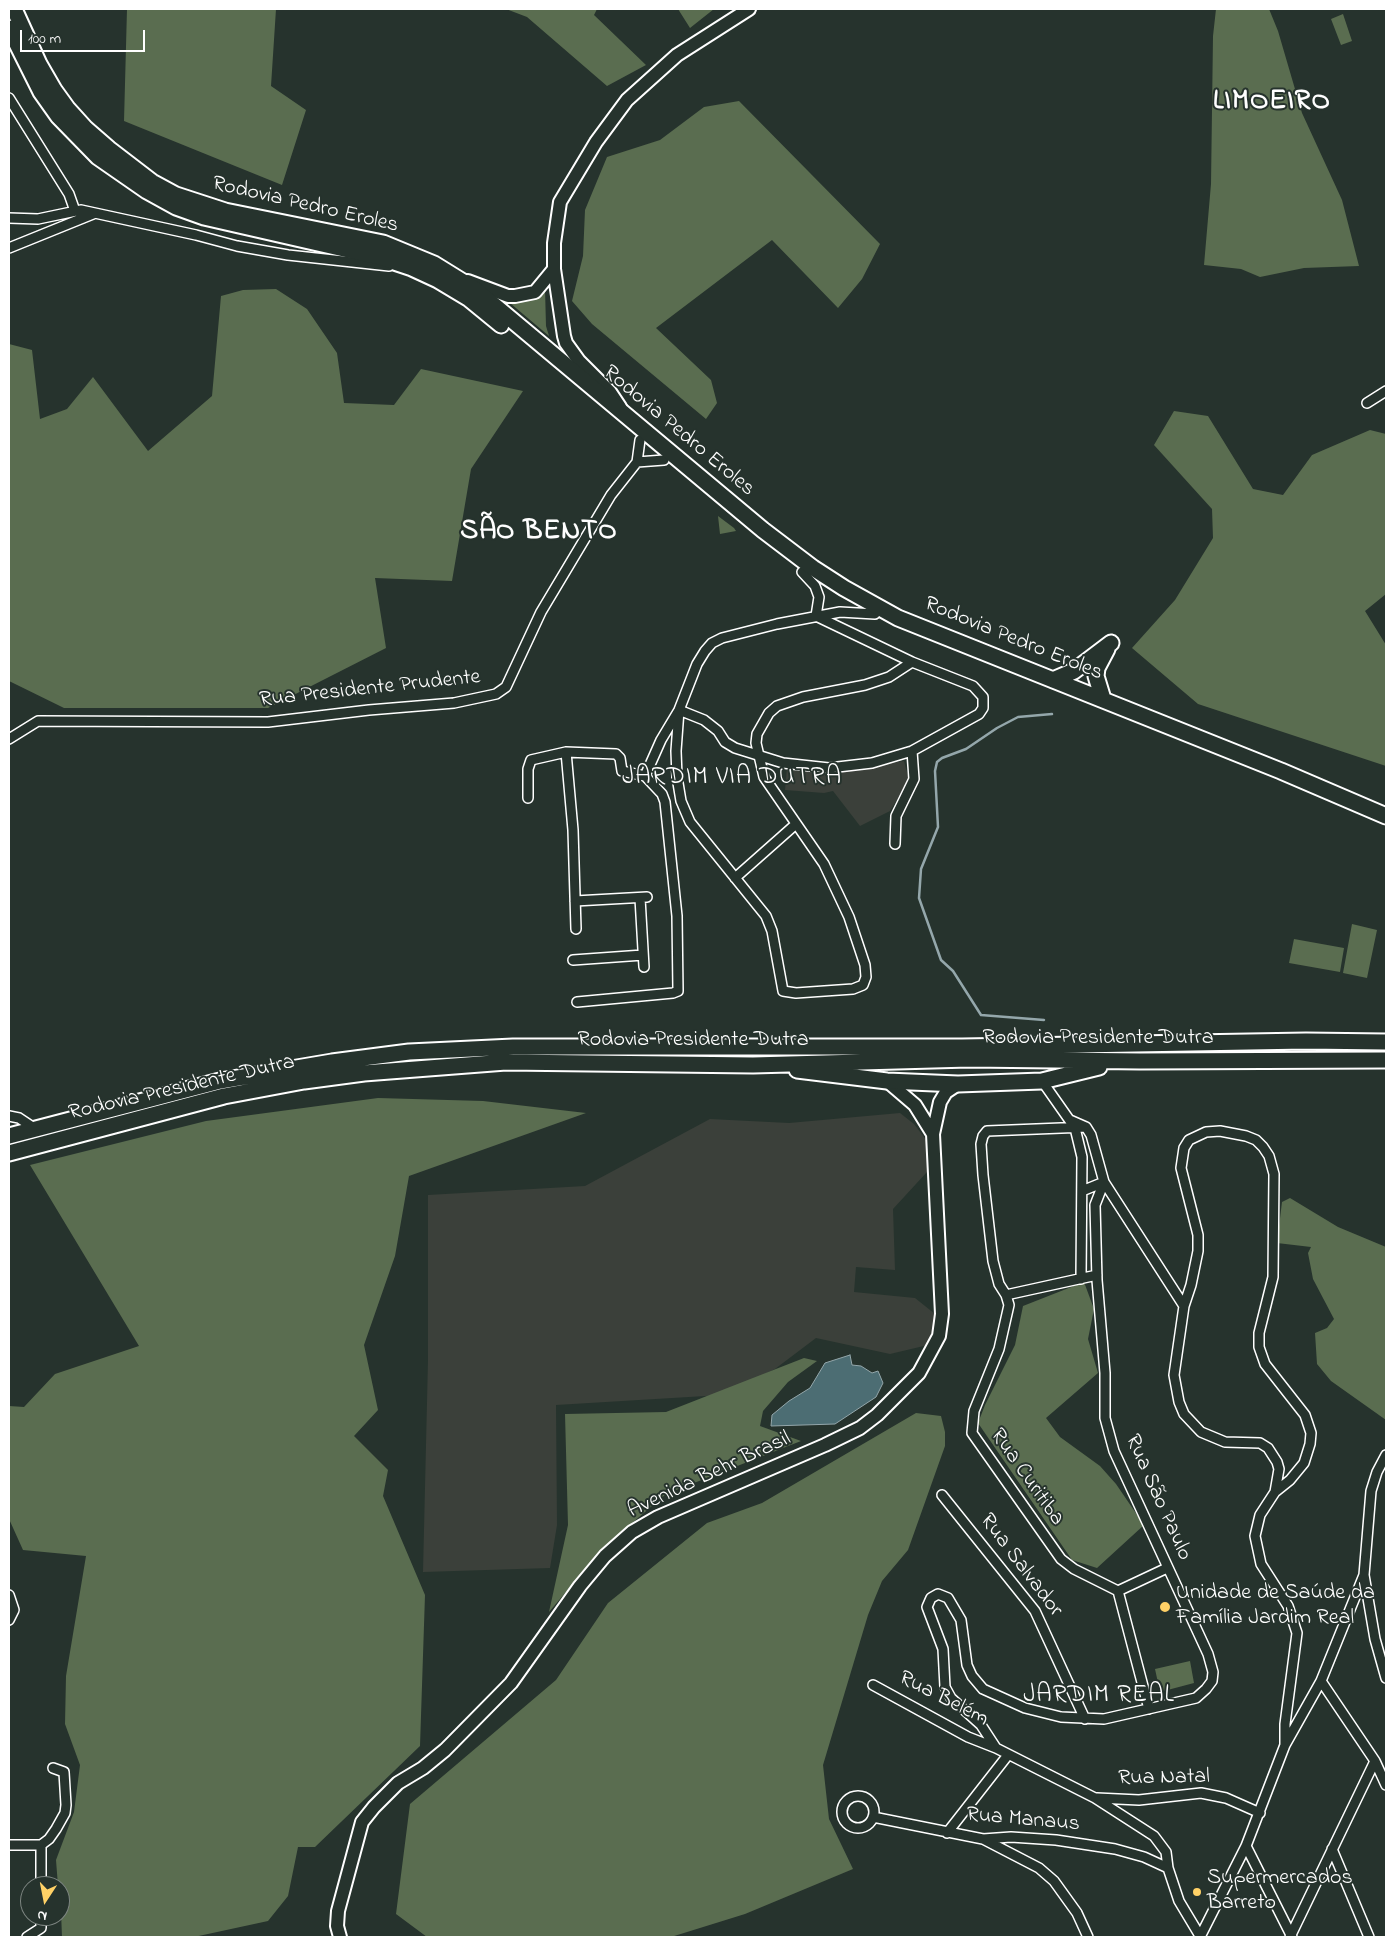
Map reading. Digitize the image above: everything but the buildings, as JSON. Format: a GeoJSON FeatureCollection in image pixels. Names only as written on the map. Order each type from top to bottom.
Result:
{"type":"FeatureCollection","features":[{"type":"Feature","properties":{"kind":"highway","name":"Rodovia Pedro Eroles"},"geometry":{"type":"LineString","coordinates":[[14,9],[39,64],[67,108],[109,149],[152,182],[176,195],[225,211],[383,243],[458,277],[763,530],[821,573],[898,618],[1103,699],[1386,816]]}},
{"type":"Feature","properties":{"kind":"highway","name":"Rodovia Pedro Eroles"},"geometry":{"type":"LineString","coordinates":[[9,28],[41,92],[58,116],[98,157],[147,191],[176,207],[204,217],[379,257],[412,268],[438,280],[468,298],[493,318],[753,536],[802,572],[896,626],[1386,823]]}},
{"type":"Feature","properties":{"kind":"highway"},"geometry":{"type":"LineString","coordinates":[[1053,680],[1074,671],[1111,643],[1097,668],[1096,676],[1103,699]]}},
{"type":"Feature","properties":{"kind":"highway","name":"Rodovia Presidente Dutra"},"geometry":{"type":"LineString","coordinates":[[9,1136],[220,1081],[332,1062],[409,1052],[512,1047],[962,1047],[1221,1042],[1386,1042]]}},
{"type":"Feature","properties":{"kind":"highway","name":"Rodovia Presidente Dutra"},"geometry":{"type":"LineString","coordinates":[[9,1153],[224,1096],[304,1081],[364,1073],[506,1062],[753,1065],[969,1059],[1386,1060]]}},
{"type":"Feature","properties":{"kind":"highway"},"geometry":{"type":"LineString","coordinates":[[753,1065],[887,1081],[958,1084],[1042,1081],[1062,1074],[1134,1060]]}},
{"type":"Feature","properties":{"kind":"street"},"geometry":{"type":"LineString","coordinates":[[626,415],[610,392],[580,362],[566,343],[554,269],[554,243],[560,202],[596,142],[627,100],[677,56],[749,9]]}},
{"type":"Feature","properties":{"kind":"street"},"geometry":{"type":"LineString","coordinates":[[9,98],[68,194],[75,211]]}},
{"type":"Feature","properties":{"kind":"street"},"geometry":{"type":"LineString","coordinates":[[9,218],[38,219],[75,211],[95,213],[196,235],[236,246],[298,256],[388,266],[438,280]]}},
{"type":"Feature","properties":{"kind":"street"},"geometry":{"type":"LineString","coordinates":[[9,248],[83,216],[95,213]]}},
{"type":"Feature","properties":{"kind":"street"},"geometry":{"type":"LineString","coordinates":[[458,277],[508,296],[515,296],[535,292],[554,269]]}},
{"type":"Feature","properties":{"kind":"street"},"geometry":{"type":"LineString","coordinates":[[1367,403],[1386,391]]}},
{"type":"Feature","properties":{"kind":"street"},"geometry":{"type":"LineString","coordinates":[[640,440],[637,462],[664,460]]}},
{"type":"Feature","properties":{"kind":"street","name":"Rua Presidente Prudente"},"geometry":{"type":"LineString","coordinates":[[9,739],[38,721],[268,722],[359,711],[454,703],[496,694],[506,687],[541,612],[611,495],[637,462]]}},
{"type":"Feature","properties":{"kind":"street"},"geometry":{"type":"LineString","coordinates":[[802,572],[815,586],[819,598],[816,616]]}},
{"type":"Feature","properties":{"kind":"street"},"geometry":{"type":"LineString","coordinates":[[645,776],[661,740],[679,710],[697,664],[712,643],[745,631],[816,616],[840,612],[875,614]]}},
{"type":"Feature","properties":{"kind":"street"},"geometry":{"type":"LineString","coordinates":[[679,710],[704,720],[729,746],[759,757],[784,763],[829,768],[872,763],[912,751],[979,714],[984,697],[973,686],[912,662],[816,616]]}},
{"type":"Feature","properties":{"kind":"street"},"geometry":{"type":"LineString","coordinates":[[679,710],[676,751],[677,777],[682,801],[690,822],[766,916],[772,932],[782,988],[785,992],[853,989],[862,985],[866,977],[863,957],[835,883],[764,777],[759,757],[757,734],[769,713],[777,706],[803,697],[865,685],[889,677],[912,662]]}},
{"type":"Feature","properties":{"kind":"street"},"geometry":{"type":"LineString","coordinates":[[896,844],[894,827],[896,816],[914,779],[912,751]]}},
{"type":"Feature","properties":{"kind":"street"},"geometry":{"type":"LineString","coordinates":[[566,752],[573,830],[576,929]]}},
{"type":"Feature","properties":{"kind":"street"},"geometry":{"type":"LineString","coordinates":[[528,798],[528,769],[531,760],[566,752],[616,754],[620,758],[622,771],[645,776],[662,794],[665,802],[676,916],[678,991],[577,1002]]}},
{"type":"Feature","properties":{"kind":"street"},"geometry":{"type":"LineString","coordinates":[[735,878],[796,824]]}},
{"type":"Feature","properties":{"kind":"street"},"geometry":{"type":"LineString","coordinates":[[575,901],[643,897],[644,967]]}},
{"type":"Feature","properties":{"kind":"street"},"geometry":{"type":"LineString","coordinates":[[573,960],[643,955]]}},
{"type":"Feature","properties":{"kind":"street"},"geometry":{"type":"LineString","coordinates":[[887,1081],[914,1105],[934,1134]]}},
{"type":"Feature","properties":{"kind":"street"},"geometry":{"type":"LineString","coordinates":[[1042,1081],[1073,1124],[1082,1157],[1081,1279]]}},
{"type":"Feature","properties":{"kind":"street","name":"Avenida Behr Brasil"},"geometry":{"type":"LineString","coordinates":[[338,1935],[338,1911],[362,1822],[398,1783],[424,1768],[445,1750],[511,1683],[580,1586],[605,1556],[632,1532],[658,1517],[860,1428],[877,1415],[919,1373],[939,1336],[942,1314],[934,1134],[940,1102],[946,1092],[958,1084]]}},
{"type":"Feature","properties":{"kind":"street"},"geometry":{"type":"LineString","coordinates":[[9,1116],[20,1118],[37,1130]]}},
{"type":"Feature","properties":{"kind":"street"},"geometry":{"type":"LineString","coordinates":[[1097,1276],[1006,1295],[999,1284],[993,1261],[983,1175],[983,1136],[993,1129],[1073,1124],[1086,1127],[1091,1135],[1104,1182],[1184,1306]]}},
{"type":"Feature","properties":{"kind":"street"},"geometry":{"type":"LineString","coordinates":[[1274,1492],[1290,1480],[1304,1463],[1310,1444],[1310,1433],[1305,1415],[1265,1364],[1259,1346],[1259,1333],[1273,1276],[1274,1174],[1269,1156],[1256,1140],[1220,1131],[1206,1132],[1189,1140],[1184,1148],[1181,1168],[1198,1235],[1198,1251],[1191,1285],[1184,1306],[1174,1375],[1179,1402],[1184,1414],[1201,1432],[1215,1439],[1232,1443],[1260,1443],[1268,1448],[1274,1456],[1279,1469],[1274,1492],[1260,1516],[1255,1536],[1261,1564],[1288,1606],[1297,1633],[1285,1724],[1285,1745]]}},
{"type":"Feature","properties":{"kind":"street"},"geometry":{"type":"LineString","coordinates":[[1082,1192],[1104,1182]]}},
{"type":"Feature","properties":{"kind":"street","name":"Rua São Paulo"},"geometry":{"type":"LineString","coordinates":[[1104,1182],[1095,1205],[1097,1276],[1106,1373],[1105,1418],[1114,1451],[1208,1654],[1212,1680],[1196,1698],[1104,1719],[1061,1717],[1025,1708],[983,1689],[972,1676],[967,1665],[961,1620],[948,1598],[938,1594],[931,1598],[927,1608],[943,1649],[945,1687],[950,1698],[981,1724],[996,1748],[1095,1798],[1159,1840],[1166,1852],[1168,1868],[1179,1901],[1200,1937]]}},
{"type":"Feature","properties":{"kind":"street","name":"Rua Curitiba"},"geometry":{"type":"LineString","coordinates":[[1006,1295],[1009,1305],[999,1349],[974,1411],[972,1433],[1061,1559],[1074,1569],[1118,1591]]}},
{"type":"Feature","properties":{"kind":"street"},"geometry":{"type":"LineString","coordinates":[[1386,1455],[1376,1472],[1371,1491],[1364,1576],[1375,1639],[1386,1677]]}},
{"type":"Feature","properties":{"kind":"street","name":"Rua Salvador"},"geometry":{"type":"LineString","coordinates":[[942,1496],[1035,1611],[1084,1719]]}},
{"type":"Feature","properties":{"kind":"street"},"geometry":{"type":"LineString","coordinates":[[1149,1709],[1118,1591],[1167,1568]]}},
{"type":"Feature","properties":{"kind":"street"},"geometry":{"type":"LineString","coordinates":[[1200,1937],[1246,1846],[1285,1745],[1322,1681],[1364,1576]]}},
{"type":"Feature","properties":{"kind":"street"},"geometry":{"type":"LineString","coordinates":[[9,1595],[14,1610],[9,1620]]}},
{"type":"Feature","properties":{"kind":"street"},"geometry":{"type":"LineString","coordinates":[[1322,1681],[1375,1761],[1386,1785]]}},
{"type":"Feature","properties":{"kind":"street","name":"Rua Belém"},"geometry":{"type":"LineString","coordinates":[[874,1685],[968,1737],[996,1748]]}},
{"type":"Feature","properties":{"kind":"street"},"geometry":{"type":"LineString","coordinates":[[947,1833],[1008,1755]]}},
{"type":"Feature","properties":{"kind":"street"},"geometry":{"type":"LineString","coordinates":[[1291,1936],[1375,1761]]}},
{"type":"Feature","properties":{"kind":"street"},"geometry":{"type":"LineString","coordinates":[[9,1845],[40,1845],[49,1839],[56,1829],[65,1813],[66,1805],[64,1772],[53,1768]]}},
{"type":"Feature","properties":{"kind":"street","name":"Rua Natal"},"geometry":{"type":"LineString","coordinates":[[1095,1798],[1139,1800],[1201,1793],[1226,1798],[1260,1813]]}},
{"type":"Feature","properties":{"kind":"street","name":"Rua Manaus"},"geometry":{"type":"LineString","coordinates":[[873,1817],[983,1839],[1011,1837],[1056,1840],[1115,1849],[1144,1857],[1168,1868]]}},
{"type":"Feature","properties":{"kind":"street"},"geometry":{"type":"LineString","coordinates":[[983,1839],[1039,1868],[1054,1881],[1077,1914],[1088,1937]]}},
{"type":"Feature","properties":{"kind":"street"},"geometry":{"type":"LineString","coordinates":[[40,1845],[41,1876]]}},
{"type":"Feature","properties":{"kind":"street"},"geometry":{"type":"LineString","coordinates":[[1246,1846],[1291,1936]]}},
{"type":"Feature","properties":{"kind":"street"},"geometry":{"type":"LineString","coordinates":[[1332,1849],[1369,1937]]}},
{"type":"Feature","properties":{"kind":"street"},"geometry":{"type":"LineString","coordinates":[[27,1937],[41,1928],[41,1926]]}},
{"type":"Feature","properties":{"kind":"shaded area"},"geometry":{"type":"Polygon","coordinates":[[[904,761],[909,780],[890,811],[860,826],[833,791],[824,793],[785,790],[787,768],[835,772],[904,761]]]}},
{"type":"Feature","properties":{"kind":"shaded area"},"geometry":{"type":"Polygon","coordinates":[[[900,1113],[914,1124],[927,1141],[927,1172],[893,1209],[895,1270],[856,1267],[854,1292],[915,1298],[935,1314],[936,1320],[928,1345],[890,1354],[816,1338],[775,1369],[722,1395],[556,1405],[557,1525],[550,1568],[423,1572],[428,1360],[428,1195],[585,1186],[710,1119],[789,1123],[900,1113]]]}},
{"type":"Feature","properties":{"kind":"green space"},"geometry":{"type":"Polygon","coordinates":[[[127,9],[276,9],[271,86],[306,110],[282,185],[124,121],[127,9]]]}},
{"type":"Feature","properties":{"kind":"green space"},"geometry":{"type":"Polygon","coordinates":[[[506,9],[597,9],[594,15],[646,65],[607,86],[527,17],[506,9]]]}},
{"type":"Feature","properties":{"kind":"green space"},"geometry":{"type":"Polygon","coordinates":[[[678,9],[714,9],[690,28],[678,9]]]}},
{"type":"Feature","properties":{"kind":"green space"},"geometry":{"type":"Polygon","coordinates":[[[1216,9],[1269,9],[1278,31],[1302,113],[1342,200],[1359,266],[1304,268],[1260,277],[1241,269],[1204,265],[1211,184],[1213,36],[1216,9]]]}},
{"type":"Feature","properties":{"kind":"green space"},"geometry":{"type":"Polygon","coordinates":[[[1343,14],[1352,41],[1341,45],[1331,19],[1343,14]]]}},
{"type":"Feature","properties":{"kind":"green space"},"geometry":{"type":"Polygon","coordinates":[[[739,101],[880,244],[862,279],[838,308],[772,240],[656,328],[711,380],[717,403],[706,419],[592,324],[572,301],[583,256],[585,210],[607,157],[660,140],[704,107],[739,101]]]}},
{"type":"Feature","properties":{"kind":"green space"},"geometry":{"type":"Polygon","coordinates":[[[276,289],[307,309],[337,353],[344,403],[394,405],[421,369],[523,391],[471,469],[452,581],[375,578],[386,648],[268,708],[64,708],[9,681],[9,344],[32,350],[40,419],[67,409],[93,377],[148,451],[212,396],[221,296],[243,290],[276,289]]]}},
{"type":"Feature","properties":{"kind":"green space"},"geometry":{"type":"Polygon","coordinates":[[[545,289],[546,326],[549,336],[510,303],[525,301],[545,289]]]}},
{"type":"Feature","properties":{"kind":"green space"},"geometry":{"type":"Polygon","coordinates":[[[1174,411],[1208,416],[1253,489],[1283,495],[1312,455],[1370,430],[1386,434],[1386,594],[1365,611],[1386,645],[1386,766],[1198,704],[1132,648],[1175,600],[1213,538],[1212,509],[1154,445],[1174,411]]]}},
{"type":"Feature","properties":{"kind":"green space"},"geometry":{"type":"Polygon","coordinates":[[[718,516],[734,528],[736,531],[720,534],[718,516]]]}},
{"type":"Feature","properties":{"kind":"green space"},"geometry":{"type":"Polygon","coordinates":[[[1352,924],[1377,930],[1367,978],[1343,973],[1352,924]]]}},
{"type":"Feature","properties":{"kind":"green space"},"geometry":{"type":"Polygon","coordinates":[[[1294,939],[1344,948],[1340,972],[1289,963],[1294,939]]]}},
{"type":"Feature","properties":{"kind":"green space"},"geometry":{"type":"Polygon","coordinates":[[[378,1098],[483,1101],[586,1113],[409,1176],[395,1256],[364,1345],[378,1410],[354,1436],[388,1470],[383,1496],[425,1595],[420,1746],[315,1847],[298,1847],[288,1896],[268,1921],[194,1937],[62,1937],[62,1926],[70,1926],[70,1876],[57,1876],[56,1860],[74,1812],[80,1765],[65,1724],[66,1676],[86,1556],[23,1550],[9,1519],[9,1406],[24,1407],[55,1374],[139,1346],[30,1165],[206,1121],[378,1098]]]}},
{"type":"Feature","properties":{"kind":"green space"},"geometry":{"type":"Polygon","coordinates":[[[1290,1198],[1338,1227],[1386,1247],[1386,1420],[1331,1381],[1317,1364],[1315,1333],[1327,1328],[1334,1319],[1313,1279],[1308,1253],[1311,1247],[1277,1243],[1282,1202],[1290,1198]]]}},
{"type":"Feature","properties":{"kind":"green space"},"geometry":{"type":"Polygon","coordinates":[[[1084,1282],[1094,1309],[1088,1339],[1098,1373],[1046,1418],[1060,1437],[1100,1466],[1116,1484],[1144,1525],[1097,1568],[1072,1560],[978,1423],[1015,1345],[1023,1306],[1084,1282]]]}},
{"type":"Feature","properties":{"kind":"green space"},"geometry":{"type":"Polygon","coordinates":[[[804,1358],[817,1361],[788,1382],[763,1411],[760,1426],[801,1441],[666,1494],[604,1547],[549,1612],[568,1525],[565,1414],[666,1412],[804,1358]]]}},
{"type":"Feature","properties":{"kind":"green space"},"geometry":{"type":"Polygon","coordinates":[[[916,1413],[941,1416],[945,1432],[945,1446],[908,1550],[882,1581],[868,1615],[823,1765],[829,1819],[853,1869],[745,1914],[671,1937],[427,1937],[396,1914],[410,1804],[556,1680],[608,1603],[707,1523],[762,1503],[916,1413]]]}},
{"type":"Feature","properties":{"kind":"green space"},"geometry":{"type":"Polygon","coordinates":[[[1190,1661],[1194,1683],[1160,1692],[1155,1669],[1190,1661]]]}},
{"type":"Feature","properties":{"kind":"water"},"geometry":{"type":"Polygon","coordinates":[[[850,1355],[852,1365],[861,1366],[872,1373],[878,1371],[883,1383],[876,1397],[835,1424],[771,1426],[772,1415],[789,1401],[810,1388],[825,1363],[850,1355]]]}},
{"type":"Feature","properties":{"kind":"waterway"},"geometry":{"type":"LineString","coordinates":[[1044,1020],[981,1015],[953,971],[941,960],[919,898],[921,869],[938,827],[935,771],[937,762],[942,758],[966,749],[997,728],[1018,717],[1052,714]]}},
{"type":"Feature","properties":{"kind":"place","name":"Unidade de Saúde da Família Jardim Real"},"geometry":{"type":"Point","coordinates":[1165,1607]}},
{"type":"Feature","properties":{"kind":"place","name":"Supermercados Barreto"},"geometry":{"type":"Point","coordinates":[1197,1892]}},
{"type":"Feature","properties":{"kind":"district","name":"LIMOEIRO"},"geometry":{"type":"Point","coordinates":[1272,103]}},
{"type":"Feature","properties":{"kind":"district","name":"SÃO BENTO"},"geometry":{"type":"Point","coordinates":[539,533]}},
{"type":"Feature","properties":{"kind":"district","name":"JARDIM VIA DUTRA"},"geometry":{"type":"Point","coordinates":[732,779]}},
{"type":"Feature","properties":{"kind":"district","name":"JARDIM REAL"},"geometry":{"type":"Point","coordinates":[1099,1697]}}]}
